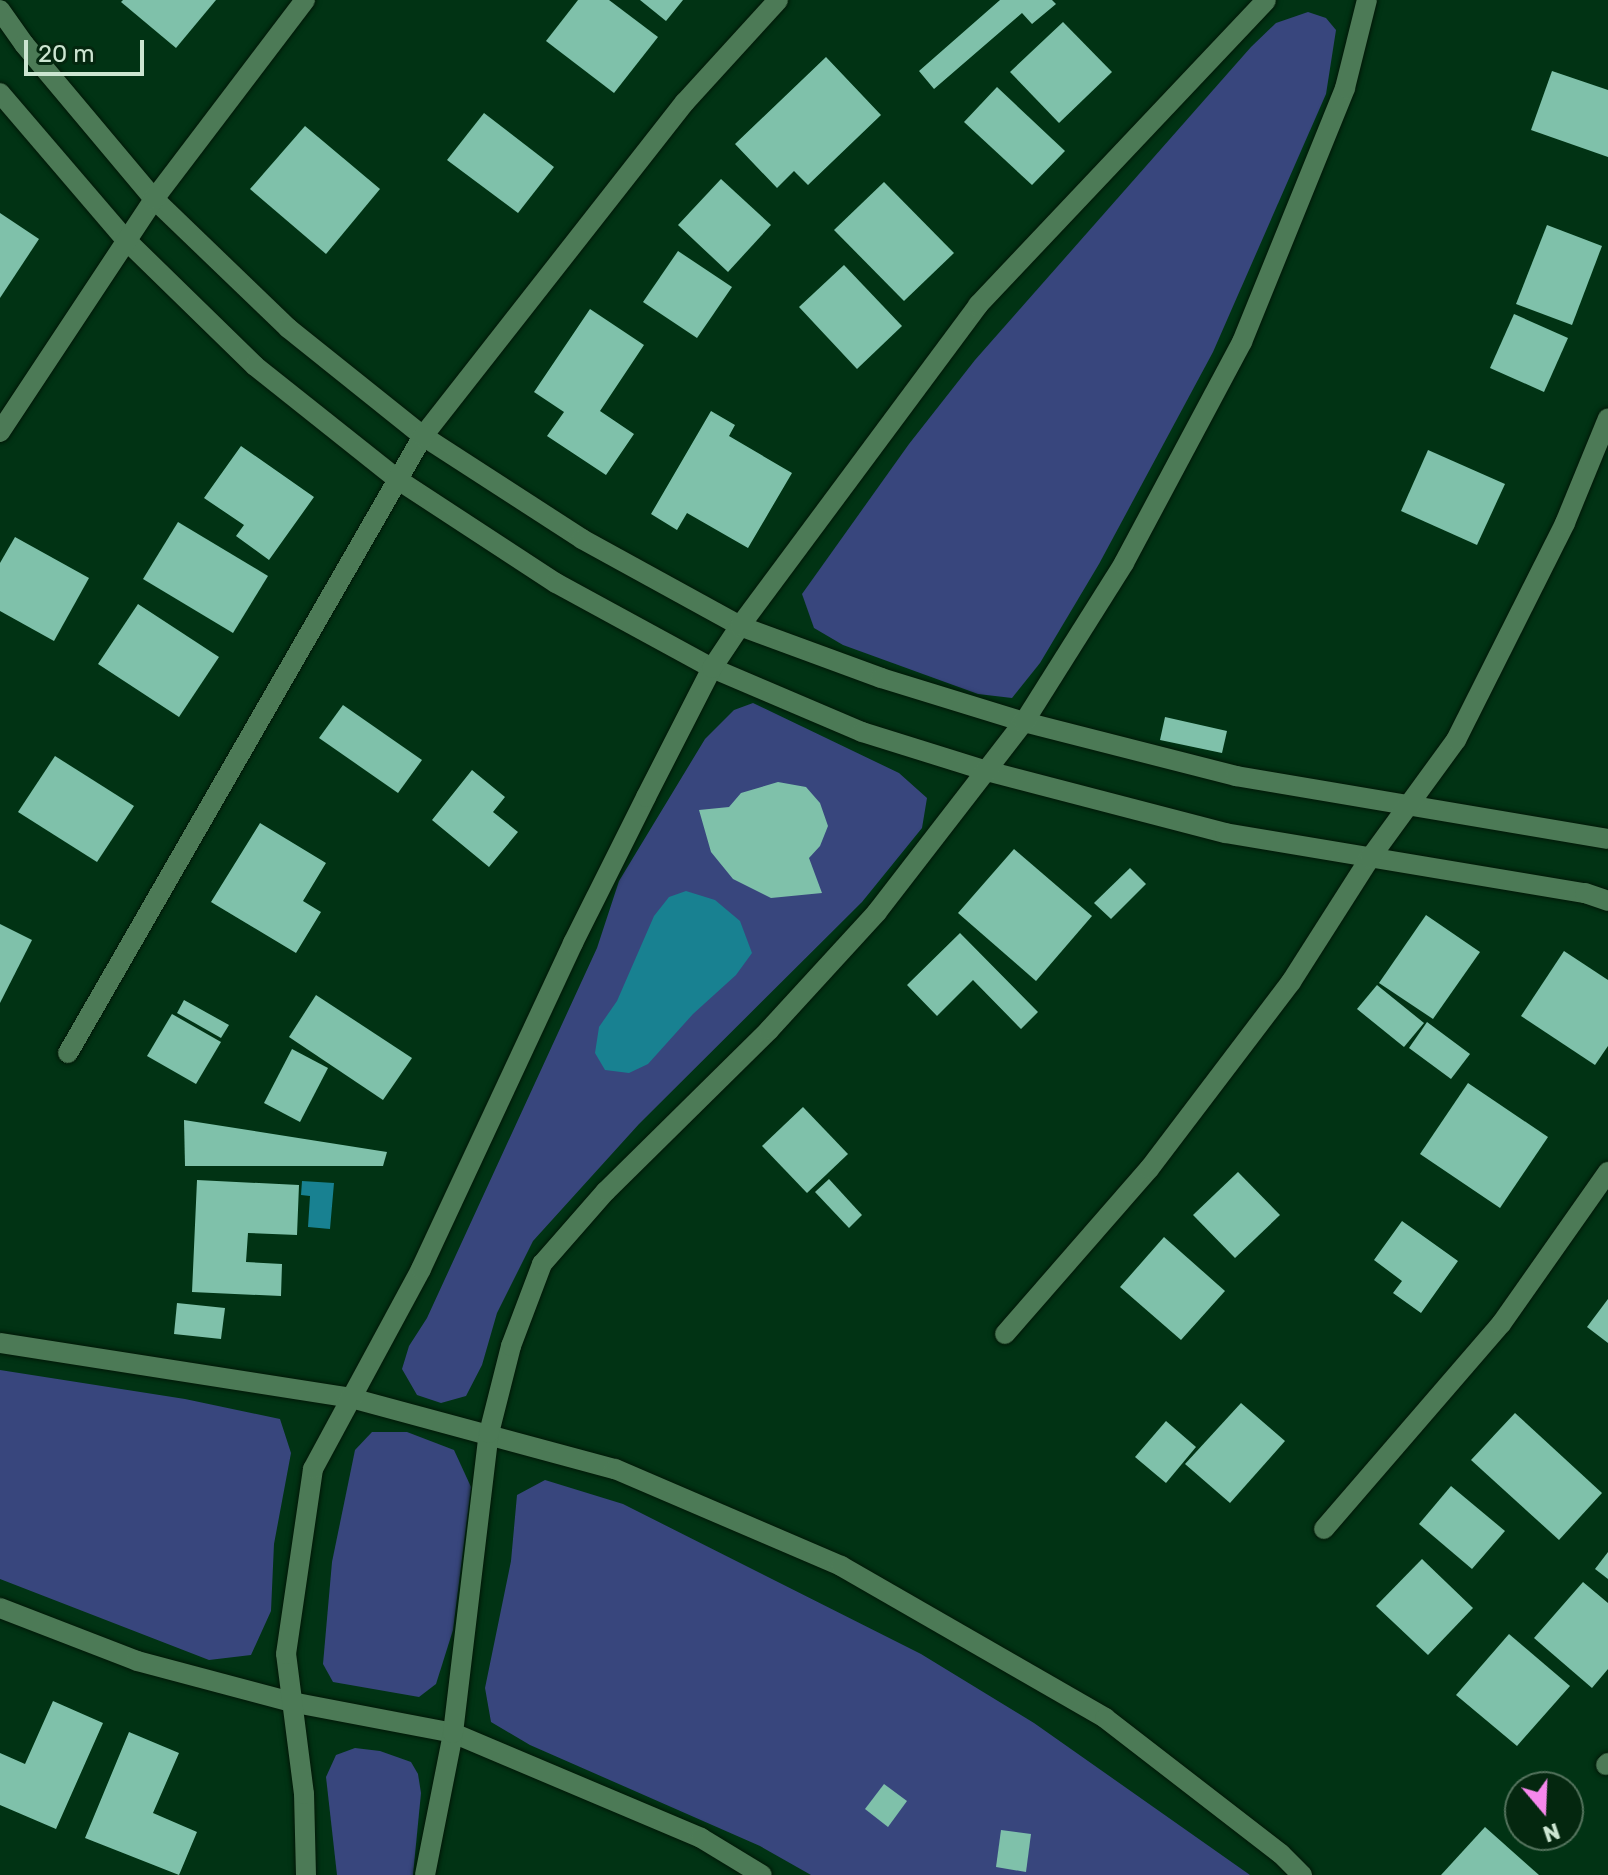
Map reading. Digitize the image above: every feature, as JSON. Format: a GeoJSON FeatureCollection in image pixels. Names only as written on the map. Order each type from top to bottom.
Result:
{"type":"FeatureCollection","features":[{"type":"Feature","properties":{"kind":"street"},"geometry":{"type":"LineString","coordinates":[[0,432],[154,199],[305,0]]}},
{"type":"Feature","properties":{"kind":"street"},"geometry":{"type":"LineString","coordinates":[[68,1053],[423,436],[685,102],[778,0]]}},
{"type":"Feature","properties":{"kind":"street"},"geometry":{"type":"LineString","coordinates":[[306,1875],[304,1794],[286,1654],[313,1469],[421,1269],[573,943],[712,668],[978,305],[1266,0]]}},
{"type":"Feature","properties":{"kind":"street"},"geometry":{"type":"LineString","coordinates":[[425,1875],[453,1733],[489,1433],[511,1346],[542,1264],[606,1191],[769,1030],[877,912],[1024,722],[1124,563],[1242,342],[1345,88],[1367,0]]}},
{"type":"Feature","properties":{"kind":"street"},"geometry":{"type":"LineString","coordinates":[[0,10],[24,44],[154,199],[288,328],[423,436],[582,539],[740,626],[881,678],[1024,722],[1236,776],[1608,839]]}},
{"type":"Feature","properties":{"kind":"street"},"geometry":{"type":"LineString","coordinates":[[0,93],[127,241],[255,366],[397,479],[556,583],[712,668],[862,732],[987,771],[1225,833],[1585,893],[1608,901]]}},
{"type":"Feature","properties":{"kind":"street"},"geometry":{"type":"LineString","coordinates":[[1005,1334],[1149,1169],[1291,982],[1370,858],[1456,740],[1565,523],[1608,418]]}},
{"type":"Feature","properties":{"kind":"street"},"geometry":{"type":"LineString","coordinates":[[1324,1529],[1501,1324],[1608,1172]]}},
{"type":"Feature","properties":{"kind":"street"},"geometry":{"type":"LineString","coordinates":[[0,1343],[351,1398],[615,1469],[841,1566],[1105,1718],[1281,1854],[1302,1875]]}},
{"type":"Feature","properties":{"kind":"street"},"geometry":{"type":"LineString","coordinates":[[0,1608],[137,1661],[291,1702],[453,1733],[701,1838],[762,1875]]}},
{"type":"Feature","properties":{"kind":"shaded area"},"geometry":{"type":"Polygon","coordinates":[[[1308,12],[1326,18],[1336,30],[1326,94],[1213,352],[1099,564],[1040,663],[1012,698],[978,694],[843,645],[814,628],[802,594],[909,444],[975,360],[1251,47],[1276,23],[1308,12]]]}},
{"type":"Feature","properties":{"kind":"shaded area"},"geometry":{"type":"Polygon","coordinates":[[[753,703],[899,773],[927,798],[922,828],[862,902],[639,1124],[533,1241],[497,1313],[482,1365],[466,1396],[441,1403],[417,1395],[402,1369],[409,1346],[427,1318],[597,948],[619,881],[705,739],[734,710],[753,703]]]}},
{"type":"Feature","properties":{"kind":"shaded area"},"geometry":{"type":"Polygon","coordinates":[[[686,891],[715,900],[740,921],[752,953],[736,975],[693,1014],[648,1064],[629,1073],[605,1070],[595,1053],[599,1027],[617,1001],[654,916],[669,897],[686,891]]]}},
{"type":"Feature","properties":{"kind":"shaded area"},"geometry":{"type":"Polygon","coordinates":[[[302,1181],[334,1183],[330,1229],[308,1227],[310,1196],[301,1195],[302,1181]]]}},
{"type":"Feature","properties":{"kind":"shaded area"},"geometry":{"type":"Polygon","coordinates":[[[0,1370],[185,1399],[280,1419],[291,1453],[274,1544],[271,1611],[251,1655],[209,1660],[0,1579],[0,1370]]]}},
{"type":"Feature","properties":{"kind":"shaded area"},"geometry":{"type":"Polygon","coordinates":[[[372,1432],[407,1432],[454,1450],[471,1487],[453,1630],[436,1684],[419,1697],[333,1682],[323,1664],[332,1562],[355,1450],[372,1432]]]}},
{"type":"Feature","properties":{"kind":"shaded area"},"geometry":{"type":"Polygon","coordinates":[[[545,1480],[623,1504],[921,1654],[1034,1723],[1250,1875],[811,1875],[760,1846],[530,1745],[491,1722],[485,1688],[511,1561],[517,1495],[545,1480]]]}},
{"type":"Feature","properties":{"kind":"shaded area"},"geometry":{"type":"Polygon","coordinates":[[[355,1748],[380,1751],[411,1762],[418,1774],[421,1793],[413,1875],[337,1875],[326,1777],[336,1755],[355,1748]]]}},
{"type":"Feature","properties":{"kind":"building"},"geometry":{"type":"Polygon","coordinates":[[[216,0],[176,48],[121,2],[216,0]]]}},
{"type":"Feature","properties":{"kind":"building"},"geometry":{"type":"Polygon","coordinates":[[[578,0],[609,0],[658,37],[614,93],[546,41],[578,0]]]}},
{"type":"Feature","properties":{"kind":"building"},"geometry":{"type":"Polygon","coordinates":[[[640,0],[683,0],[666,21],[640,0]]]}},
{"type":"Feature","properties":{"kind":"building"},"geometry":{"type":"Polygon","coordinates":[[[1000,0],[1052,0],[1056,4],[1032,24],[1022,13],[934,89],[919,71],[1000,0]]]}},
{"type":"Feature","properties":{"kind":"building"},"geometry":{"type":"Polygon","coordinates":[[[1063,22],[1112,72],[1059,123],[1010,72],[1063,22]]]}},
{"type":"Feature","properties":{"kind":"building"},"geometry":{"type":"Polygon","coordinates":[[[826,57],[881,115],[808,185],[794,171],[777,188],[735,144],[826,57]]]}},
{"type":"Feature","properties":{"kind":"building"},"geometry":{"type":"Polygon","coordinates":[[[1552,71],[1608,90],[1608,157],[1531,130],[1552,71]]]}},
{"type":"Feature","properties":{"kind":"building"},"geometry":{"type":"Polygon","coordinates":[[[997,87],[1065,151],[1032,185],[964,122],[997,87]]]}},
{"type":"Feature","properties":{"kind":"building"},"geometry":{"type":"Polygon","coordinates":[[[484,113],[554,167],[518,213],[447,160],[484,113]]]}},
{"type":"Feature","properties":{"kind":"building"},"geometry":{"type":"Polygon","coordinates":[[[305,126],[380,189],[326,254],[250,189],[305,126]]]}},
{"type":"Feature","properties":{"kind":"building"},"geometry":{"type":"Polygon","coordinates":[[[721,179],[771,225],[728,272],[678,225],[721,179]]]}},
{"type":"Feature","properties":{"kind":"building"},"geometry":{"type":"Polygon","coordinates":[[[884,182],[954,253],[904,301],[834,230],[884,182]]]}},
{"type":"Feature","properties":{"kind":"building"},"geometry":{"type":"Polygon","coordinates":[[[0,213],[39,239],[0,298],[0,213]]]}},
{"type":"Feature","properties":{"kind":"building"},"geometry":{"type":"Polygon","coordinates":[[[1547,225],[1602,246],[1572,325],[1516,304],[1547,225]]]}},
{"type":"Feature","properties":{"kind":"building"},"geometry":{"type":"Polygon","coordinates":[[[678,251],[732,287],[697,338],[643,302],[678,251]]]}},
{"type":"Feature","properties":{"kind":"building"},"geometry":{"type":"Polygon","coordinates":[[[844,265],[902,326],[857,369],[799,307],[844,265]]]}},
{"type":"Feature","properties":{"kind":"building"},"geometry":{"type":"Polygon","coordinates":[[[590,309],[644,345],[600,411],[634,434],[606,475],[547,436],[564,412],[534,392],[590,309]]]}},
{"type":"Feature","properties":{"kind":"building"},"geometry":{"type":"Polygon","coordinates":[[[1514,314],[1568,338],[1544,392],[1490,368],[1514,314]]]}},
{"type":"Feature","properties":{"kind":"building"},"geometry":{"type":"Polygon","coordinates":[[[711,411],[735,425],[729,436],[792,473],[748,548],[687,513],[677,530],[651,514],[711,411]]]}},
{"type":"Feature","properties":{"kind":"building"},"geometry":{"type":"Polygon","coordinates":[[[241,446],[314,497],[269,560],[236,536],[244,525],[204,498],[241,446]]]}},
{"type":"Feature","properties":{"kind":"building"},"geometry":{"type":"Polygon","coordinates":[[[1428,450],[1505,484],[1477,545],[1401,511],[1428,450]]]}},
{"type":"Feature","properties":{"kind":"building"},"geometry":{"type":"Polygon","coordinates":[[[178,522],[268,576],[233,633],[143,579],[178,522]]]}},
{"type":"Feature","properties":{"kind":"building"},"geometry":{"type":"Polygon","coordinates":[[[15,537],[89,578],[54,641],[0,611],[0,563],[15,537]]]}},
{"type":"Feature","properties":{"kind":"building"},"geometry":{"type":"Polygon","coordinates":[[[138,604],[219,657],[179,717],[98,664],[138,604]]]}},
{"type":"Feature","properties":{"kind":"building"},"geometry":{"type":"Polygon","coordinates":[[[343,705],[422,760],[398,793],[319,738],[343,705]]]}},
{"type":"Feature","properties":{"kind":"building"},"geometry":{"type":"Polygon","coordinates":[[[1165,717],[1227,731],[1222,753],[1160,740],[1165,717]]]}},
{"type":"Feature","properties":{"kind":"building"},"geometry":{"type":"Polygon","coordinates":[[[55,756],[134,806],[97,862],[18,812],[55,756]]]}},
{"type":"Feature","properties":{"kind":"building"},"geometry":{"type":"Polygon","coordinates":[[[472,770],[505,797],[493,812],[518,832],[489,867],[432,820],[472,770]]]}},
{"type":"Feature","properties":{"kind":"building"},"geometry":{"type":"Polygon","coordinates":[[[778,782],[806,787],[820,803],[828,826],[820,846],[809,858],[822,893],[771,898],[733,879],[711,852],[699,810],[729,807],[741,793],[778,782]]]}},
{"type":"Feature","properties":{"kind":"building"},"geometry":{"type":"Polygon","coordinates":[[[260,823],[326,863],[303,901],[321,912],[296,953],[211,902],[260,823]]]}},
{"type":"Feature","properties":{"kind":"building"},"geometry":{"type":"Polygon","coordinates":[[[1014,849],[1092,916],[1036,981],[958,913],[1014,849]]]}},
{"type":"Feature","properties":{"kind":"building"},"geometry":{"type":"Polygon","coordinates":[[[1130,868],[1146,884],[1111,919],[1094,903],[1130,868]]]}},
{"type":"Feature","properties":{"kind":"building"},"geometry":{"type":"Polygon","coordinates":[[[1426,915],[1480,952],[1433,1019],[1379,983],[1426,915]]]}},
{"type":"Feature","properties":{"kind":"building"},"geometry":{"type":"Polygon","coordinates":[[[0,924],[32,940],[0,1003],[0,924]]]}},
{"type":"Feature","properties":{"kind":"building"},"geometry":{"type":"Polygon","coordinates":[[[960,933],[1038,1012],[1021,1029],[973,980],[937,1016],[907,985],[960,933]]]}},
{"type":"Feature","properties":{"kind":"building"},"geometry":{"type":"Polygon","coordinates":[[[1564,951],[1608,980],[1608,1046],[1595,1065],[1521,1016],[1564,951]]]}},
{"type":"Feature","properties":{"kind":"building"},"geometry":{"type":"Polygon","coordinates":[[[1377,985],[1424,1023],[1404,1047],[1357,1009],[1377,985]]]}},
{"type":"Feature","properties":{"kind":"building"},"geometry":{"type":"Polygon","coordinates":[[[316,995],[412,1058],[383,1100],[289,1037],[316,995]]]}},
{"type":"Feature","properties":{"kind":"building"},"geometry":{"type":"Polygon","coordinates":[[[184,1000],[229,1025],[221,1038],[177,1013],[184,1000]]]}},
{"type":"Feature","properties":{"kind":"building"},"geometry":{"type":"Polygon","coordinates":[[[172,1014],[221,1042],[196,1084],[147,1056],[172,1014]]]}},
{"type":"Feature","properties":{"kind":"building"},"geometry":{"type":"Polygon","coordinates":[[[1427,1022],[1470,1054],[1451,1079],[1409,1048],[1427,1022]]]}},
{"type":"Feature","properties":{"kind":"building"},"geometry":{"type":"Polygon","coordinates":[[[292,1049],[328,1068],[300,1122],[264,1103],[292,1049]]]}},
{"type":"Feature","properties":{"kind":"building"},"geometry":{"type":"Polygon","coordinates":[[[1468,1083],[1548,1137],[1500,1208],[1420,1154],[1468,1083]]]}},
{"type":"Feature","properties":{"kind":"building"},"geometry":{"type":"Polygon","coordinates":[[[803,1107],[848,1154],[807,1193],[762,1146],[803,1107]]]}},
{"type":"Feature","properties":{"kind":"building"},"geometry":{"type":"Polygon","coordinates":[[[184,1120],[387,1152],[383,1166],[185,1166],[184,1120]]]}},
{"type":"Feature","properties":{"kind":"building"},"geometry":{"type":"Polygon","coordinates":[[[1238,1172],[1280,1215],[1235,1258],[1193,1215],[1238,1172]]]}},
{"type":"Feature","properties":{"kind":"building"},"geometry":{"type":"Polygon","coordinates":[[[829,1179],[862,1215],[849,1228],[815,1192],[829,1179]]]}},
{"type":"Feature","properties":{"kind":"building"},"geometry":{"type":"Polygon","coordinates":[[[197,1180],[299,1185],[297,1235],[248,1233],[246,1262],[282,1264],[281,1296],[192,1292],[197,1180]]]}},
{"type":"Feature","properties":{"kind":"building"},"geometry":{"type":"Polygon","coordinates":[[[1402,1221],[1458,1261],[1421,1313],[1393,1293],[1402,1281],[1374,1260],[1402,1221]]]}},
{"type":"Feature","properties":{"kind":"building"},"geometry":{"type":"Polygon","coordinates":[[[1164,1237],[1225,1291],[1181,1340],[1120,1287],[1164,1237]]]}},
{"type":"Feature","properties":{"kind":"building"},"geometry":{"type":"Polygon","coordinates":[[[1608,1299],[1608,1343],[1587,1327],[1608,1299]]]}},
{"type":"Feature","properties":{"kind":"building"},"geometry":{"type":"Polygon","coordinates":[[[177,1303],[225,1308],[221,1339],[174,1334],[177,1303]]]}},
{"type":"Feature","properties":{"kind":"building"},"geometry":{"type":"Polygon","coordinates":[[[1241,1403],[1285,1441],[1230,1503],[1185,1464],[1241,1403]]]}},
{"type":"Feature","properties":{"kind":"building"},"geometry":{"type":"Polygon","coordinates":[[[1515,1413],[1602,1493],[1559,1540],[1471,1460],[1515,1413]]]}},
{"type":"Feature","properties":{"kind":"building"},"geometry":{"type":"Polygon","coordinates":[[[1166,1421],[1196,1447],[1166,1483],[1135,1457],[1166,1421]]]}},
{"type":"Feature","properties":{"kind":"building"},"geometry":{"type":"Polygon","coordinates":[[[1451,1486],[1505,1531],[1472,1569],[1419,1524],[1451,1486]]]}},
{"type":"Feature","properties":{"kind":"building"},"geometry":{"type":"Polygon","coordinates":[[[1608,1552],[1608,1579],[1595,1569],[1608,1552]]]}},
{"type":"Feature","properties":{"kind":"building"},"geometry":{"type":"Polygon","coordinates":[[[1422,1559],[1473,1608],[1428,1655],[1376,1606],[1422,1559]]]}},
{"type":"Feature","properties":{"kind":"building"},"geometry":{"type":"Polygon","coordinates":[[[1583,1582],[1608,1603],[1608,1669],[1592,1688],[1534,1638],[1583,1582]]]}},
{"type":"Feature","properties":{"kind":"building"},"geometry":{"type":"Polygon","coordinates":[[[1509,1634],[1570,1686],[1517,1746],[1456,1695],[1509,1634]]]}},
{"type":"Feature","properties":{"kind":"building"},"geometry":{"type":"Polygon","coordinates":[[[53,1701],[103,1723],[56,1829],[0,1805],[0,1753],[25,1764],[53,1701]]]}},
{"type":"Feature","properties":{"kind":"building"},"geometry":{"type":"Polygon","coordinates":[[[129,1732],[179,1753],[153,1813],[197,1832],[179,1875],[85,1838],[129,1732]]]}},
{"type":"Feature","properties":{"kind":"building"},"geometry":{"type":"Polygon","coordinates":[[[884,1784],[907,1801],[888,1827],[865,1809],[884,1784]]]}},
{"type":"Feature","properties":{"kind":"building"},"geometry":{"type":"Polygon","coordinates":[[[1485,1827],[1504,1844],[1504,1851],[1512,1851],[1539,1875],[1441,1875],[1485,1827]]]}},
{"type":"Feature","properties":{"kind":"building"},"geometry":{"type":"Polygon","coordinates":[[[1001,1830],[1031,1834],[1026,1872],[996,1867],[1001,1830]]]}}]}
